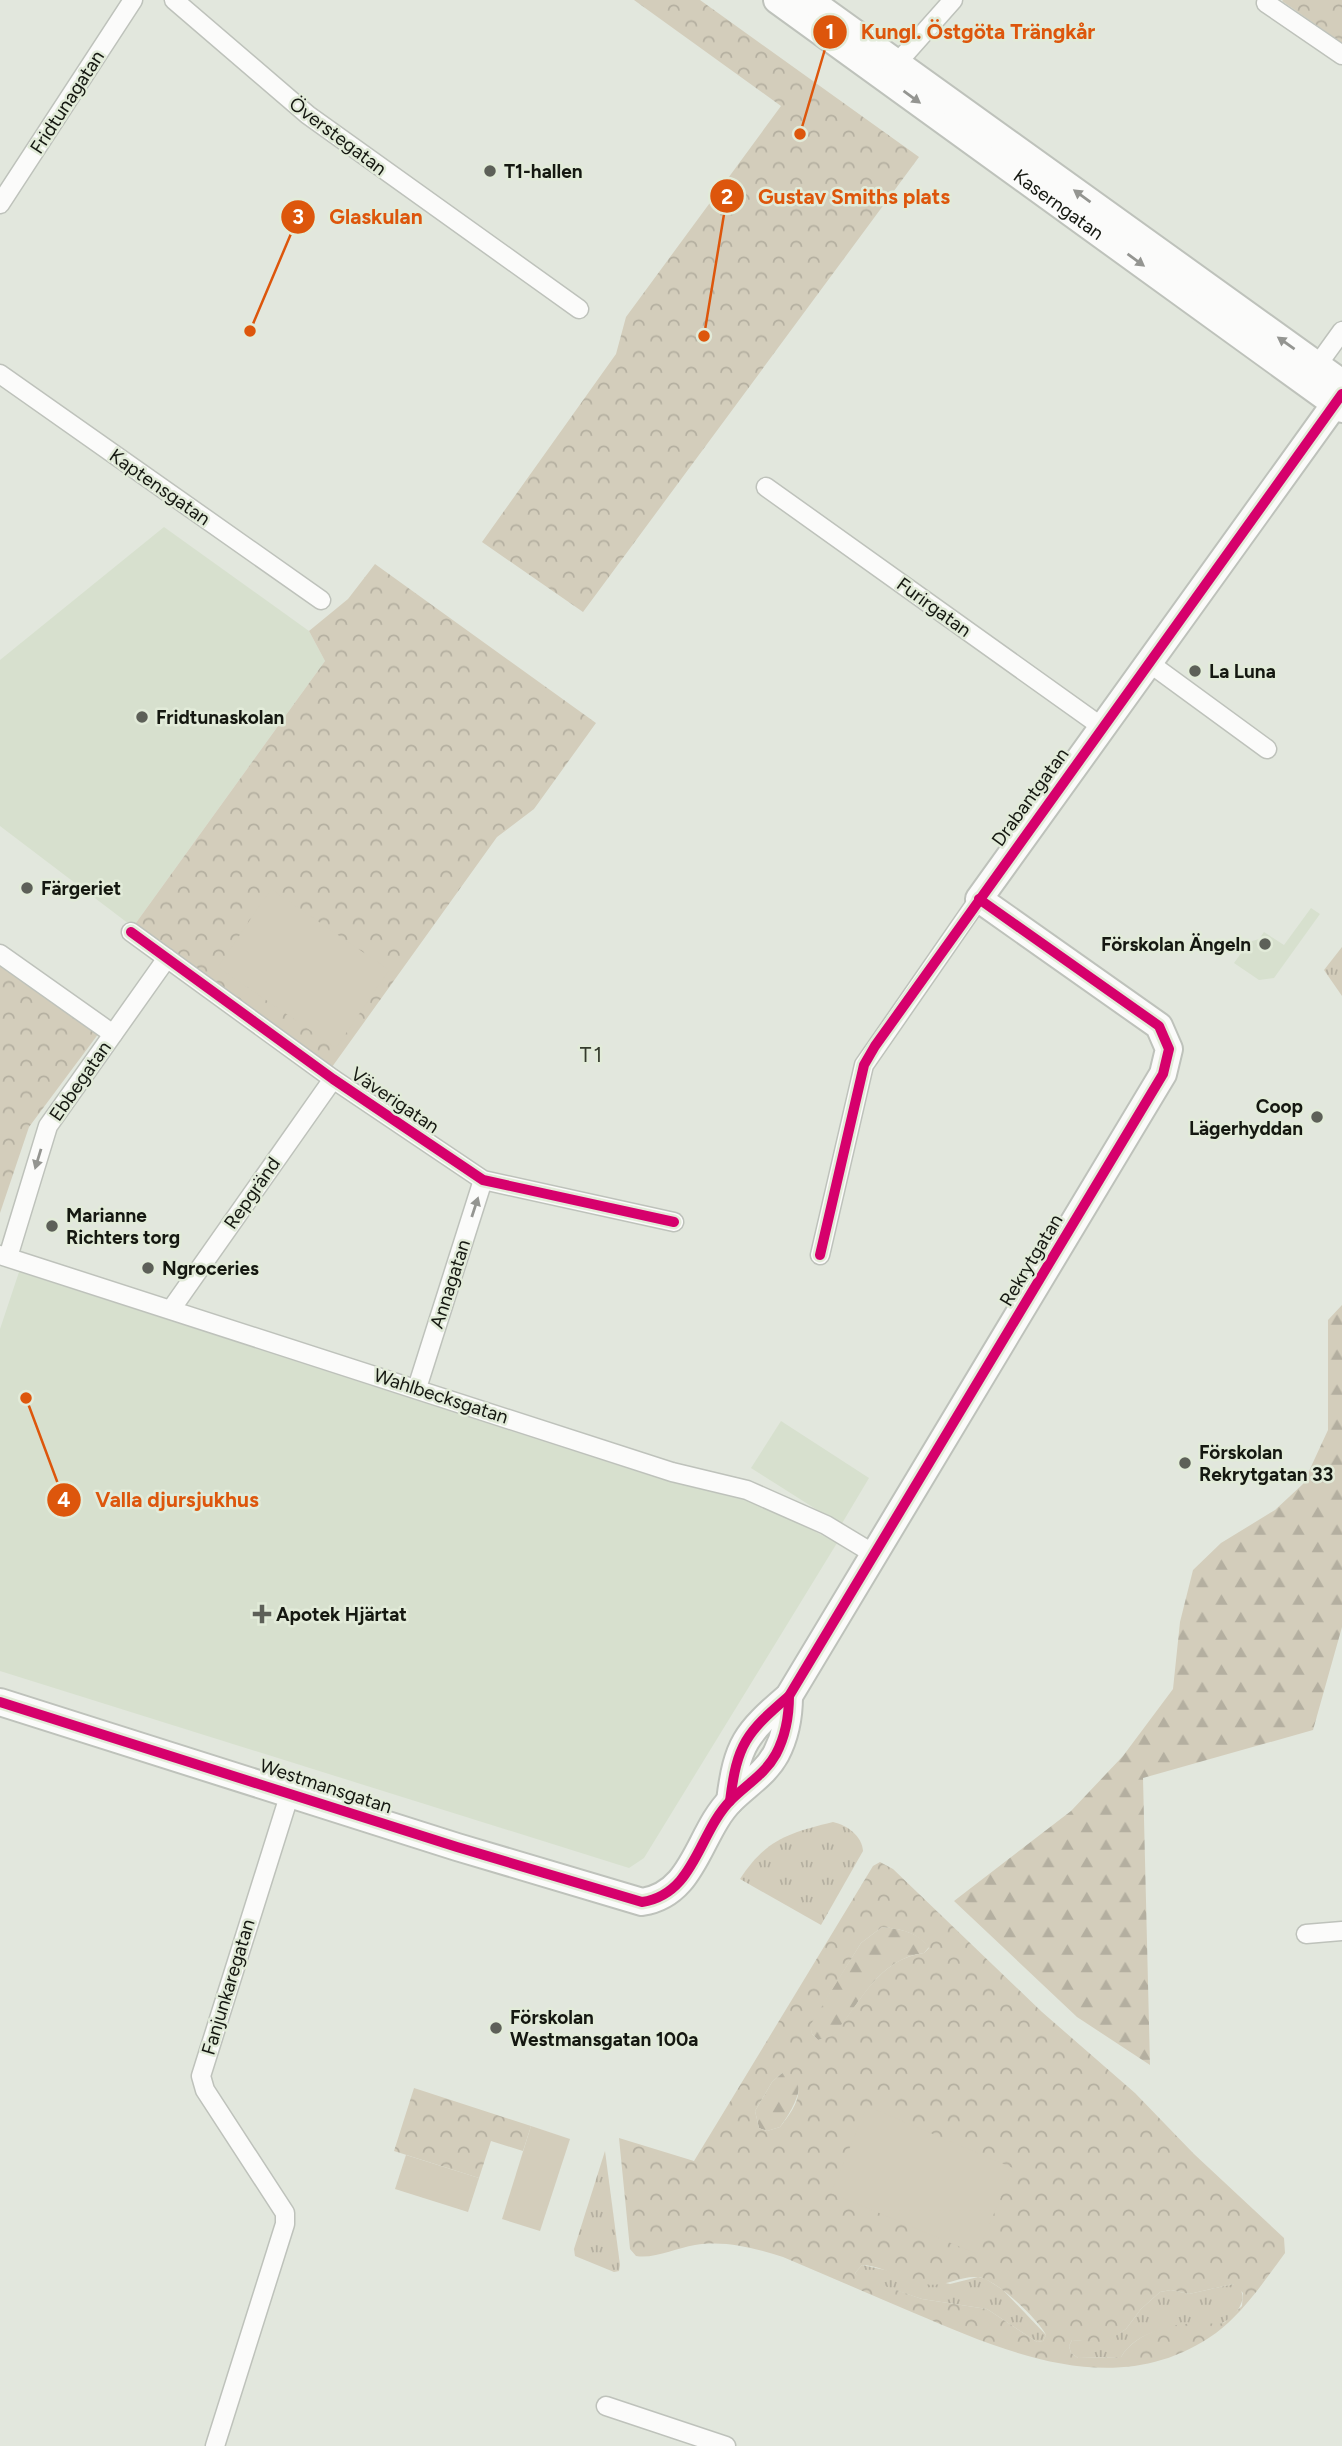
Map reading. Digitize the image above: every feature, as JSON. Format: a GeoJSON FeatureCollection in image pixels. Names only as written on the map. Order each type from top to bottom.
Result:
{"type":"FeatureCollection","features":[{"type":"Feature","properties":{"kind":"street","name":"Fridtunagatan"},"geometry":{"type":"LineString","coordinates":[[0,204],[133,0]]}},
{"type":"Feature","properties":{"kind":"street","name":"Överstegatan"},"geometry":{"type":"LineString","coordinates":[[174,0],[308,115],[579,309]]}},
{"type":"Feature","properties":{"kind":"street","name":"Kaserngatan"},"geometry":{"type":"LineString","coordinates":[[777,0],[891,70],[1311,374],[1340,398]]}},
{"type":"Feature","properties":{"kind":"street","name":"Kaserngatan"},"geometry":{"type":"LineString","coordinates":[[809,0],[891,70]]}},
{"type":"Feature","properties":{"kind":"street"},"geometry":{"type":"LineString","coordinates":[[891,70],[953,0]]}},
{"type":"Feature","properties":{"kind":"street"},"geometry":{"type":"LineString","coordinates":[[1268,0],[1266,3],[1342,55]]}},
{"type":"Feature","properties":{"kind":"street"},"geometry":{"type":"LineString","coordinates":[[1311,374],[1342,331]]}},
{"type":"Feature","properties":{"kind":"street","name":"Kaptensgatan"},"geometry":{"type":"LineString","coordinates":[[0,374],[321,600]]}},
{"type":"Feature","properties":{"kind":"street","name":"Drabantgatan"},"geometry":{"type":"LineString","coordinates":[[820,1255],[864,1065],[1148,662],[1340,398]]}},
{"type":"Feature","properties":{"kind":"street","name":"Furirgatan"},"geometry":{"type":"LineString","coordinates":[[766,487],[1102,727]]}},
{"type":"Feature","properties":{"kind":"street"},"geometry":{"type":"LineString","coordinates":[[1148,662],[1267,749]]}},
{"type":"Feature","properties":{"kind":"street","name":"Rekrytgatan"},"geometry":{"type":"LineString","coordinates":[[642,1902],[660,1899],[679,1884],[730,1801],[751,1785],[776,1754],[789,1717],[789,1696],[1163,1074],[1168,1049],[1160,1026],[979,899]]}},
{"type":"Feature","properties":{"kind":"street","name":"Väverigatan"},"geometry":{"type":"LineString","coordinates":[[131,932],[333,1079],[483,1180],[674,1222]]}},
{"type":"Feature","properties":{"kind":"street"},"geometry":{"type":"LineString","coordinates":[[0,954],[113,1034]]}},
{"type":"Feature","properties":{"kind":"street","name":"Ebbegatan"},"geometry":{"type":"LineString","coordinates":[[3,1258],[48,1126],[167,958]]}},
{"type":"Feature","properties":{"kind":"street","name":"Repgränd"},"geometry":{"type":"LineString","coordinates":[[172,1308],[333,1079]]}},
{"type":"Feature","properties":{"kind":"street","name":"Annagatan"},"geometry":{"type":"LineString","coordinates":[[417,1388],[483,1180]]}},
{"type":"Feature","properties":{"kind":"street","name":"Wahlbecksgatan"},"geometry":{"type":"LineString","coordinates":[[3,1258],[172,1308],[672,1472],[747,1490],[826,1525],[874,1554]]}},
{"type":"Feature","properties":{"kind":"street","name":"Westmansgatan"},"geometry":{"type":"LineString","coordinates":[[0,1702],[642,1902]]}},
{"type":"Feature","properties":{"kind":"street","name":"Fanjunkaregatan"},"geometry":{"type":"LineString","coordinates":[[215,2446],[285,2224],[285,2213],[205,2090],[201,2076],[290,1793]]}},
{"type":"Feature","properties":{"kind":"street"},"geometry":{"type":"LineString","coordinates":[[1306,1934],[1342,1931]]}},
{"type":"Feature","properties":{"kind":"street"},"geometry":{"type":"LineString","coordinates":[[606,2406],[726,2446]]}},
{"type":"Feature","properties":{"kind":"shaded area","name":"Fridtunaskolan"},"geometry":{"type":"Polygon","coordinates":[[[164,527],[309,631],[325,661],[133,927],[0,826],[0,660],[164,527]]]}},
{"type":"Feature","properties":{"kind":"shaded area","name":"Förskolan Ängeln"},"geometry":{"type":"Polygon","coordinates":[[[1311,908],[1320,914],[1274,978],[1259,980],[1234,963],[1249,942],[1259,939],[1264,932],[1284,945],[1311,908]]]}},
{"type":"Feature","properties":{"kind":"shaded area"},"geometry":{"type":"Polygon","coordinates":[[[19,1272],[663,1480],[764,1505],[837,1543],[644,1858],[629,1868],[0,1671],[0,1329],[19,1272]]]}},
{"type":"Feature","properties":{"kind":"shaded area"},"geometry":{"type":"Polygon","coordinates":[[[781,1421],[869,1478],[841,1525],[751,1468],[781,1421]]]}},
{"type":"Feature","properties":{"kind":"green space"},"geometry":{"type":"Polygon","coordinates":[[[634,0],[700,0],[919,157],[583,612],[482,542],[616,354],[626,317],[781,106],[634,0]]]}},
{"type":"Feature","properties":{"kind":"green space"},"geometry":{"type":"Polygon","coordinates":[[[1283,0],[1342,0],[1342,43],[1282,1],[1283,0]]]}},
{"type":"Feature","properties":{"kind":"green space"},"geometry":{"type":"Polygon","coordinates":[[[375,564],[596,723],[534,809],[497,837],[332,1067],[133,927],[325,661],[309,631],[348,599],[375,564]]]}},
{"type":"Feature","properties":{"kind":"green space"},"geometry":{"type":"Polygon","coordinates":[[[271,889],[389,970],[336,1048],[218,967],[271,889]]]}},
{"type":"Feature","properties":{"kind":"green space"},"geometry":{"type":"Polygon","coordinates":[[[1342,947],[1342,996],[1324,970],[1342,947]]]}},
{"type":"Feature","properties":{"kind":"green space"},"geometry":{"type":"Polygon","coordinates":[[[0,964],[99,1033],[29,1127],[0,1213],[0,964]]]}},
{"type":"Feature","properties":{"kind":"green space"},"geometry":{"type":"Polygon","coordinates":[[[1342,1305],[1342,1627],[1313,1730],[1143,1778],[1150,2065],[1077,2017],[954,1901],[1071,1811],[1123,1756],[1173,1689],[1180,1622],[1193,1570],[1221,1543],[1275,1510],[1303,1484],[1328,1430],[1328,1320],[1342,1305]]]}},
{"type":"Feature","properties":{"kind":"green space"},"geometry":{"type":"Polygon","coordinates":[[[833,1822],[853,1832],[863,1851],[821,1925],[740,1879],[769,1846],[791,1834],[833,1822]]]}},
{"type":"Feature","properties":{"kind":"green space"},"geometry":{"type":"Polygon","coordinates":[[[880,1862],[893,1869],[1042,2012],[1135,2093],[1194,2154],[1284,2238],[1285,2253],[1245,2306],[1216,2333],[1179,2354],[1142,2365],[1104,2368],[1065,2364],[1026,2356],[988,2343],[783,2257],[761,2251],[728,2244],[706,2244],[643,2257],[636,2256],[630,2249],[619,2138],[694,2161],[873,1866],[880,1862]],[[882,1927],[861,1943],[811,2024],[812,2034],[818,2040],[832,2036],[871,1985],[894,1964],[924,1953],[929,1948],[908,1932],[882,1927]],[[782,2073],[772,2082],[755,2111],[759,2128],[767,2131],[780,2127],[798,2097],[795,2078],[782,2073]],[[862,2265],[855,2273],[859,2277],[922,2299],[987,2309],[1037,2342],[1043,2341],[1046,2335],[1015,2300],[985,2279],[970,2277],[931,2285],[870,2266],[862,2265]],[[1233,2284],[1189,2294],[1171,2290],[1160,2292],[1141,2309],[1126,2329],[1105,2343],[1072,2340],[1069,2346],[1071,2353],[1078,2358],[1121,2357],[1128,2347],[1148,2334],[1184,2324],[1223,2323],[1242,2306],[1243,2293],[1233,2284]]]}},
{"type":"Feature","properties":{"kind":"green space"},"geometry":{"type":"Polygon","coordinates":[[[882,1927],[908,1932],[929,1947],[924,1953],[894,1964],[882,1974],[832,2037],[818,2040],[812,2034],[810,2024],[861,1943],[882,1927]]]}},
{"type":"Feature","properties":{"kind":"green space"},"geometry":{"type":"Polygon","coordinates":[[[782,2073],[792,2075],[797,2080],[798,2095],[780,2127],[767,2131],[759,2128],[755,2111],[772,2082],[782,2073]]]}},
{"type":"Feature","properties":{"kind":"green space"},"geometry":{"type":"Polygon","coordinates":[[[414,2088],[531,2126],[523,2151],[491,2141],[479,2178],[394,2151],[414,2088]]]}},
{"type":"Feature","properties":{"kind":"green space"},"geometry":{"type":"Polygon","coordinates":[[[867,2106],[1013,2168],[977,2254],[831,2193],[867,2106]]]}},
{"type":"Feature","properties":{"kind":"green space"},"geometry":{"type":"Polygon","coordinates":[[[531,2126],[570,2139],[540,2231],[502,2219],[531,2126]]]}},
{"type":"Feature","properties":{"kind":"green space"},"geometry":{"type":"Polygon","coordinates":[[[605,2151],[620,2265],[619,2271],[614,2272],[575,2256],[574,2249],[605,2151]]]}},
{"type":"Feature","properties":{"kind":"green space"},"geometry":{"type":"Polygon","coordinates":[[[406,2155],[479,2178],[468,2212],[395,2189],[406,2155]]]}},
{"type":"Feature","properties":{"kind":"green space"},"geometry":{"type":"Polygon","coordinates":[[[862,2265],[950,2284],[978,2277],[986,2279],[1003,2290],[1046,2335],[1043,2341],[1037,2342],[987,2309],[922,2299],[859,2278],[855,2273],[862,2265]]]}},
{"type":"Feature","properties":{"kind":"green space"},"geometry":{"type":"Polygon","coordinates":[[[1233,2284],[1242,2293],[1240,2306],[1232,2317],[1220,2324],[1181,2326],[1158,2331],[1137,2340],[1121,2357],[1078,2358],[1071,2353],[1069,2346],[1072,2340],[1105,2342],[1126,2329],[1141,2309],[1160,2292],[1171,2290],[1189,2294],[1233,2284]]]}},
{"type":"Feature","properties":{"kind":"cycle path"},"geometry":{"type":"LineString","coordinates":[[820,1255],[864,1065],[875,1046],[1342,394]]}},
{"type":"Feature","properties":{"kind":"cycle path"},"geometry":{"type":"LineString","coordinates":[[730,1801],[736,1766],[746,1741],[753,1730],[789,1696],[1163,1074],[1169,1049],[1159,1026],[979,899]]}},
{"type":"Feature","properties":{"kind":"cycle path"},"geometry":{"type":"LineString","coordinates":[[131,932],[333,1079],[483,1180],[674,1222]]}},
{"type":"Feature","properties":{"kind":"cycle path"},"geometry":{"type":"LineString","coordinates":[[0,1702],[457,1847],[642,1902],[660,1897],[674,1887],[685,1875],[720,1814],[772,1761],[785,1733],[789,1696]]}},
{"type":"Feature","properties":{"kind":"place","name":"Kungl. Östgöta Trängkår"},"geometry":{"type":"Point","coordinates":[800,134]}},
{"type":"Feature","properties":{"kind":"place","name":"T1-hallen"},"geometry":{"type":"Point","coordinates":[490,171]}},
{"type":"Feature","properties":{"kind":"place","name":"Glaskulan"},"geometry":{"type":"Point","coordinates":[250,331]}},
{"type":"Feature","properties":{"kind":"place","name":"Gustav Smiths plats"},"geometry":{"type":"Point","coordinates":[704,336]}},
{"type":"Feature","properties":{"kind":"place","name":"La Luna"},"geometry":{"type":"Point","coordinates":[1195,671]}},
{"type":"Feature","properties":{"kind":"place","name":"Fridtunaskolan"},"geometry":{"type":"Point","coordinates":[142,717]}},
{"type":"Feature","properties":{"kind":"place","name":"Färgeriet"},"geometry":{"type":"Point","coordinates":[27,888]}},
{"type":"Feature","properties":{"kind":"place","name":"Förskolan Ängeln"},"geometry":{"type":"Point","coordinates":[1265,944]}},
{"type":"Feature","properties":{"kind":"place","name":"Coop Lägerhyddan"},"geometry":{"type":"Point","coordinates":[1317,1117]}},
{"type":"Feature","properties":{"kind":"place","name":"Marianne Richters torg"},"geometry":{"type":"Point","coordinates":[52,1226]}},
{"type":"Feature","properties":{"kind":"place","name":"Ngroceries"},"geometry":{"type":"Point","coordinates":[148,1268]}},
{"type":"Feature","properties":{"kind":"place","name":"Valla djursjukhus"},"geometry":{"type":"Point","coordinates":[26,1398]}},
{"type":"Feature","properties":{"kind":"place","name":"Förskolan Rekrytgatan 33"},"geometry":{"type":"Point","coordinates":[1185,1463]}},
{"type":"Feature","properties":{"kind":"place","name":"Apotek Hjärtat"},"geometry":{"type":"Point","coordinates":[262,1614]}},
{"type":"Feature","properties":{"kind":"place","name":"Förskolan Westmansgatan 100a"},"geometry":{"type":"Point","coordinates":[496,2028]}},
{"type":"Feature","properties":{"kind":"district","name":"T1"},"geometry":{"type":"Point","coordinates":[592,1054]}}]}
